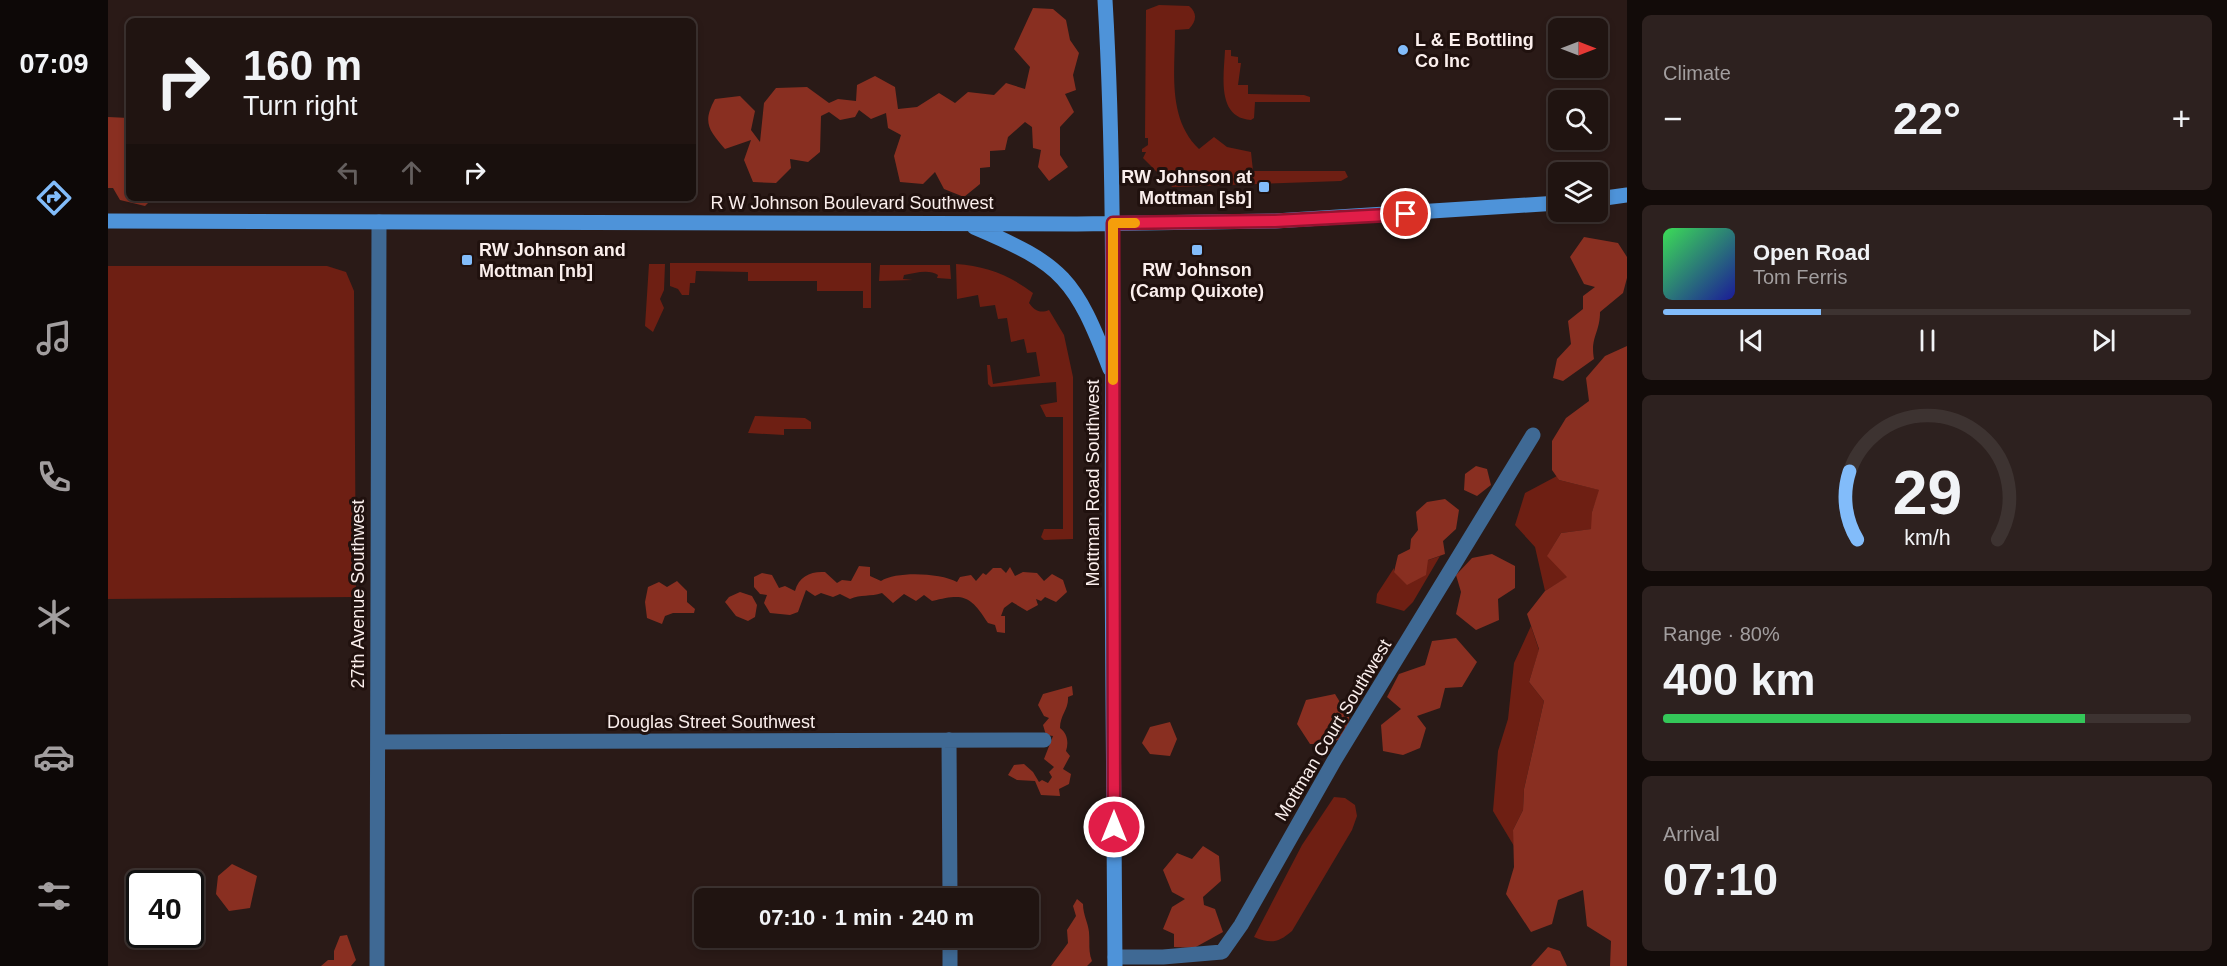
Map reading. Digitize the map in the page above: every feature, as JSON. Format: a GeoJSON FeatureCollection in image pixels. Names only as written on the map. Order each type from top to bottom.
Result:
{"type":"FeatureCollection","features":[{"type":"Feature","properties":{"kind":"street","name":"Mottman Road Southwest"},"geometry":{"type":"LineString","coordinates":[[1105,0],[1111,107],[1113,223],[1112,558],[1115,961]]}},
{"type":"Feature","properties":{"kind":"street"},"geometry":{"type":"LineString","coordinates":[[1608,198],[1627,195]]}},
{"type":"Feature","properties":{"kind":"street","name":"R W Johnson Boulevard Southwest"},"geometry":{"type":"LineString","coordinates":[[108,221],[1113,223],[1275,221],[1548,204]]}},
{"type":"Feature","properties":{"kind":"street","name":"27th Avenue Southwest"},"geometry":{"type":"LineString","coordinates":[[377,966],[379,222]]}},
{"type":"Feature","properties":{"kind":"street"},"geometry":{"type":"LineString","coordinates":[[966,223],[1029,252],[1061,274],[1083,305],[1113,379]]}},
{"type":"Feature","properties":{"kind":"street","name":"Mottman Court Southwest"},"geometry":{"type":"LineString","coordinates":[[1115,961],[1222,952],[1241,925],[1334,761],[1533,435]]}},
{"type":"Feature","properties":{"kind":"street"},"geometry":{"type":"LineString","coordinates":[[949,740],[950,888]]}},
{"type":"Feature","properties":{"kind":"street","name":"Douglas Street Southwest"},"geometry":{"type":"LineString","coordinates":[[378,742],[1044,740]]}},
{"type":"Feature","properties":{"kind":"street"},"geometry":{"type":"LineString","coordinates":[[950,948],[950,966]]}},
{"type":"Feature","properties":{"kind":"shaded area"},"geometry":{"type":"Polygon","coordinates":[[[1159,5],[1189,6],[1195,15],[1189,29],[1175,30],[1174,77],[1177,109],[1189,137],[1199,149],[1214,137],[1227,147],[1251,152],[1253,171],[1345,171],[1348,177],[1341,181],[1172,187],[1165,175],[1160,175],[1143,158],[1146,152],[1142,152],[1142,149],[1148,145],[1148,138],[1145,138],[1146,10],[1159,5]]]}},
{"type":"Feature","properties":{"kind":"shaded area"},"geometry":{"type":"Polygon","coordinates":[[[1033,8],[1053,9],[1066,20],[1070,40],[1079,53],[1073,75],[1076,90],[1065,94],[1074,112],[1060,127],[1060,155],[1068,167],[1049,181],[1038,167],[1041,150],[1033,148],[1032,127],[1025,122],[1008,137],[1005,150],[990,151],[990,167],[980,168],[980,184],[964,197],[944,189],[935,172],[923,184],[900,182],[894,156],[901,135],[888,128],[886,113],[871,119],[859,110],[855,117],[840,120],[829,112],[821,116],[820,152],[808,162],[790,159],[791,168],[776,183],[753,182],[744,160],[751,140],[725,149],[709,126],[709,114],[715,99],[740,96],[755,111],[751,130],[760,142],[764,103],[776,88],[807,87],[829,103],[838,99],[856,101],[857,85],[875,76],[895,87],[898,109],[917,107],[939,93],[955,103],[968,92],[994,95],[1006,83],[1025,89],[1030,67],[1014,49],[1033,8]]]}},
{"type":"Feature","properties":{"kind":"shaded area"},"geometry":{"type":"Polygon","coordinates":[[[1225,50],[1231,50],[1231,56],[1238,57],[1238,63],[1241,63],[1238,85],[1248,85],[1248,94],[1304,95],[1310,97],[1310,102],[1255,102],[1254,118],[1251,120],[1240,117],[1232,112],[1224,94],[1225,50]]]}},
{"type":"Feature","properties":{"kind":"shaded area"},"geometry":{"type":"Polygon","coordinates":[[[108,117],[126,118],[126,201],[150,201],[145,206],[120,200],[113,188],[108,188],[108,117]]]}},
{"type":"Feature","properties":{"kind":"shaded area"},"geometry":{"type":"Polygon","coordinates":[[[1584,237],[1618,243],[1627,257],[1627,278],[1623,293],[1600,312],[1593,345],[1594,359],[1563,381],[1553,378],[1557,359],[1571,344],[1568,321],[1583,309],[1583,296],[1595,287],[1584,284],[1570,257],[1584,237]]]}},
{"type":"Feature","properties":{"kind":"shaded area"},"geometry":{"type":"Polygon","coordinates":[[[670,263],[871,263],[871,308],[863,308],[863,291],[817,291],[817,281],[748,281],[748,272],[696,271],[695,283],[690,283],[689,295],[682,295],[678,289],[670,286],[670,263]]]}},
{"type":"Feature","properties":{"kind":"shaded area"},"geometry":{"type":"Polygon","coordinates":[[[649,264],[665,264],[664,290],[660,299],[664,308],[653,332],[645,326],[649,264]]]}},
{"type":"Feature","properties":{"kind":"shaded area"},"geometry":{"type":"Polygon","coordinates":[[[956,264],[987,269],[1006,276],[1024,287],[1033,293],[1029,303],[1040,311],[1049,310],[1064,335],[1073,377],[1073,539],[1044,540],[1041,537],[1044,529],[1063,529],[1063,417],[1046,417],[1040,405],[1057,402],[1056,382],[991,387],[988,384],[987,365],[990,365],[993,384],[1040,376],[1036,352],[1027,353],[1024,339],[1011,342],[1007,318],[998,319],[995,305],[980,307],[978,295],[957,299],[956,264]]]}},
{"type":"Feature","properties":{"kind":"shaded area"},"geometry":{"type":"Polygon","coordinates":[[[880,265],[950,265],[951,279],[937,278],[938,275],[926,272],[904,275],[903,279],[913,280],[879,281],[880,265]]]}},
{"type":"Feature","properties":{"kind":"shaded area"},"geometry":{"type":"Polygon","coordinates":[[[108,266],[327,266],[346,272],[354,291],[356,597],[108,599],[108,266]]]}},
{"type":"Feature","properties":{"kind":"shaded area"},"geometry":{"type":"Polygon","coordinates":[[[1627,346],[1627,966],[1610,966],[1611,941],[1587,926],[1583,890],[1558,900],[1552,924],[1531,932],[1506,894],[1514,867],[1513,830],[1523,810],[1524,789],[1544,701],[1529,682],[1539,649],[1527,614],[1545,591],[1567,577],[1547,556],[1561,533],[1591,529],[1592,512],[1599,490],[1559,480],[1552,470],[1552,441],[1566,418],[1589,401],[1586,378],[1605,356],[1627,346]]]}},
{"type":"Feature","properties":{"kind":"shaded area"},"geometry":{"type":"Polygon","coordinates":[[[755,416],[805,418],[811,422],[811,429],[784,429],[784,435],[748,433],[755,416]]]}},
{"type":"Feature","properties":{"kind":"shaded area"},"geometry":{"type":"Polygon","coordinates":[[[1476,466],[1487,469],[1491,485],[1477,496],[1464,490],[1465,474],[1476,466]]]}},
{"type":"Feature","properties":{"kind":"shaded area"},"geometry":{"type":"Polygon","coordinates":[[[1557,476],[1559,480],[1600,490],[1592,512],[1592,529],[1561,533],[1548,555],[1568,577],[1545,591],[1535,547],[1515,525],[1525,493],[1557,476]]]}},
{"type":"Feature","properties":{"kind":"shaded area"},"geometry":{"type":"Polygon","coordinates":[[[1445,499],[1459,510],[1456,529],[1443,541],[1445,554],[1428,560],[1426,575],[1407,585],[1394,572],[1398,555],[1410,549],[1411,539],[1418,530],[1416,512],[1427,502],[1445,499]]]}},
{"type":"Feature","properties":{"kind":"shaded area"},"geometry":{"type":"Polygon","coordinates":[[[1492,554],[1515,566],[1515,588],[1498,599],[1499,620],[1476,630],[1456,614],[1461,592],[1456,575],[1472,558],[1492,554]]]}},
{"type":"Feature","properties":{"kind":"shaded area"},"geometry":{"type":"Polygon","coordinates":[[[1440,556],[1413,602],[1404,611],[1376,603],[1377,594],[1394,568],[1394,572],[1440,556]]]}},
{"type":"Feature","properties":{"kind":"shaded area"},"geometry":{"type":"Polygon","coordinates":[[[859,566],[870,567],[870,576],[881,581],[897,576],[919,574],[957,582],[960,577],[971,575],[976,581],[983,573],[986,575],[993,568],[1001,568],[1006,573],[1010,567],[1015,576],[1023,572],[1037,573],[1044,581],[1052,574],[1063,580],[1067,592],[1056,602],[1045,597],[1041,601],[1036,599],[1038,605],[1027,611],[1012,602],[1004,608],[1001,616],[1005,616],[1005,633],[997,632],[995,625],[988,623],[976,607],[965,598],[952,597],[932,601],[924,595],[916,601],[904,594],[893,603],[882,593],[850,599],[840,594],[833,597],[821,593],[815,596],[806,590],[798,612],[790,615],[770,613],[764,603],[767,595],[760,594],[754,587],[754,577],[762,573],[772,575],[779,588],[785,586],[795,591],[803,578],[815,572],[825,572],[837,583],[842,580],[851,581],[859,566]]]}},
{"type":"Feature","properties":{"kind":"shaded area"},"geometry":{"type":"Polygon","coordinates":[[[677,581],[687,591],[687,602],[695,609],[694,613],[673,613],[665,616],[662,624],[647,618],[645,602],[648,587],[659,582],[667,587],[677,581]]]}},
{"type":"Feature","properties":{"kind":"shaded area"},"geometry":{"type":"Polygon","coordinates":[[[740,592],[752,596],[757,605],[755,617],[748,621],[736,616],[725,602],[729,597],[740,592]]]}},
{"type":"Feature","properties":{"kind":"shaded area"},"geometry":{"type":"Polygon","coordinates":[[[1531,626],[1539,650],[1529,682],[1544,701],[1524,789],[1523,810],[1513,830],[1514,846],[1493,811],[1498,751],[1508,719],[1514,663],[1531,626]]]}},
{"type":"Feature","properties":{"kind":"shaded area"},"geometry":{"type":"Polygon","coordinates":[[[1456,638],[1477,662],[1462,687],[1445,688],[1440,708],[1417,716],[1426,728],[1420,748],[1403,755],[1383,751],[1381,725],[1401,709],[1387,697],[1399,674],[1425,665],[1432,641],[1456,638]]]}},
{"type":"Feature","properties":{"kind":"shaded area"},"geometry":{"type":"Polygon","coordinates":[[[1072,686],[1073,695],[1068,697],[1060,728],[1066,735],[1066,751],[1070,756],[1063,769],[1071,774],[1069,784],[1059,789],[1060,796],[1041,795],[1035,781],[1017,780],[1008,775],[1014,765],[1024,764],[1039,782],[1042,780],[1048,783],[1052,777],[1049,772],[1054,767],[1044,759],[1053,736],[1046,735],[1043,725],[1049,718],[1044,716],[1038,705],[1043,694],[1072,686]]]}},
{"type":"Feature","properties":{"kind":"shaded area"},"geometry":{"type":"Polygon","coordinates":[[[1335,694],[1349,717],[1347,735],[1330,744],[1310,744],[1297,724],[1306,700],[1335,694]]]}},
{"type":"Feature","properties":{"kind":"shaded area"},"geometry":{"type":"Polygon","coordinates":[[[1170,722],[1177,739],[1170,756],[1150,754],[1142,743],[1150,727],[1170,722]]]}},
{"type":"Feature","properties":{"kind":"shaded area"},"geometry":{"type":"Polygon","coordinates":[[[1334,797],[1345,798],[1355,805],[1357,816],[1352,830],[1292,931],[1274,941],[1254,937],[1302,845],[1334,797]]]}},
{"type":"Feature","properties":{"kind":"shaded area"},"geometry":{"type":"Polygon","coordinates":[[[1203,846],[1219,856],[1221,881],[1203,897],[1204,905],[1215,909],[1223,932],[1194,948],[1174,947],[1174,934],[1163,929],[1172,907],[1185,899],[1172,892],[1163,870],[1177,853],[1192,859],[1203,846]]]}},
{"type":"Feature","properties":{"kind":"shaded area"},"geometry":{"type":"Polygon","coordinates":[[[232,864],[257,876],[250,908],[229,911],[216,894],[218,876],[232,864]]]}},
{"type":"Feature","properties":{"kind":"shaded area"},"geometry":{"type":"Polygon","coordinates":[[[1077,899],[1083,904],[1092,961],[1087,966],[1051,966],[1068,943],[1067,930],[1076,916],[1073,906],[1077,899]]]}},
{"type":"Feature","properties":{"kind":"shaded area"},"geometry":{"type":"Polygon","coordinates":[[[347,935],[356,960],[351,966],[321,966],[328,960],[334,960],[334,951],[340,936],[347,935]]]}},
{"type":"Feature","properties":{"kind":"shaded area"},"geometry":{"type":"Polygon","coordinates":[[[1548,947],[1560,951],[1567,966],[1531,966],[1548,947]]]}},
{"type":"Feature","properties":{"kind":"slow traffic"},"geometry":{"type":"LineString","coordinates":[[1113,380],[1113,223],[1135,223]]}},
{"type":"Feature","properties":{"kind":"place","name":"L & E Bottling Co Inc"},"geometry":{"type":"Point","coordinates":[1403,50]}},
{"type":"Feature","properties":{"kind":"place","name":"RW Johnson at Mottman [sb]"},"geometry":{"type":"Point","coordinates":[1264,187]}},
{"type":"Feature","properties":{"kind":"place","name":"RW Johnson (Camp Quixote)"},"geometry":{"type":"Point","coordinates":[1197,250]}},
{"type":"Feature","properties":{"kind":"place","name":"RW Johnson and Mottman [nb]"},"geometry":{"type":"Point","coordinates":[467,260]}},
{"type":"Feature","properties":{"kind":"route"},"geometry":{"type":"LineString","coordinates":[[1114,827],[1113,223],[1275,221],[1406,214]]}}]}
